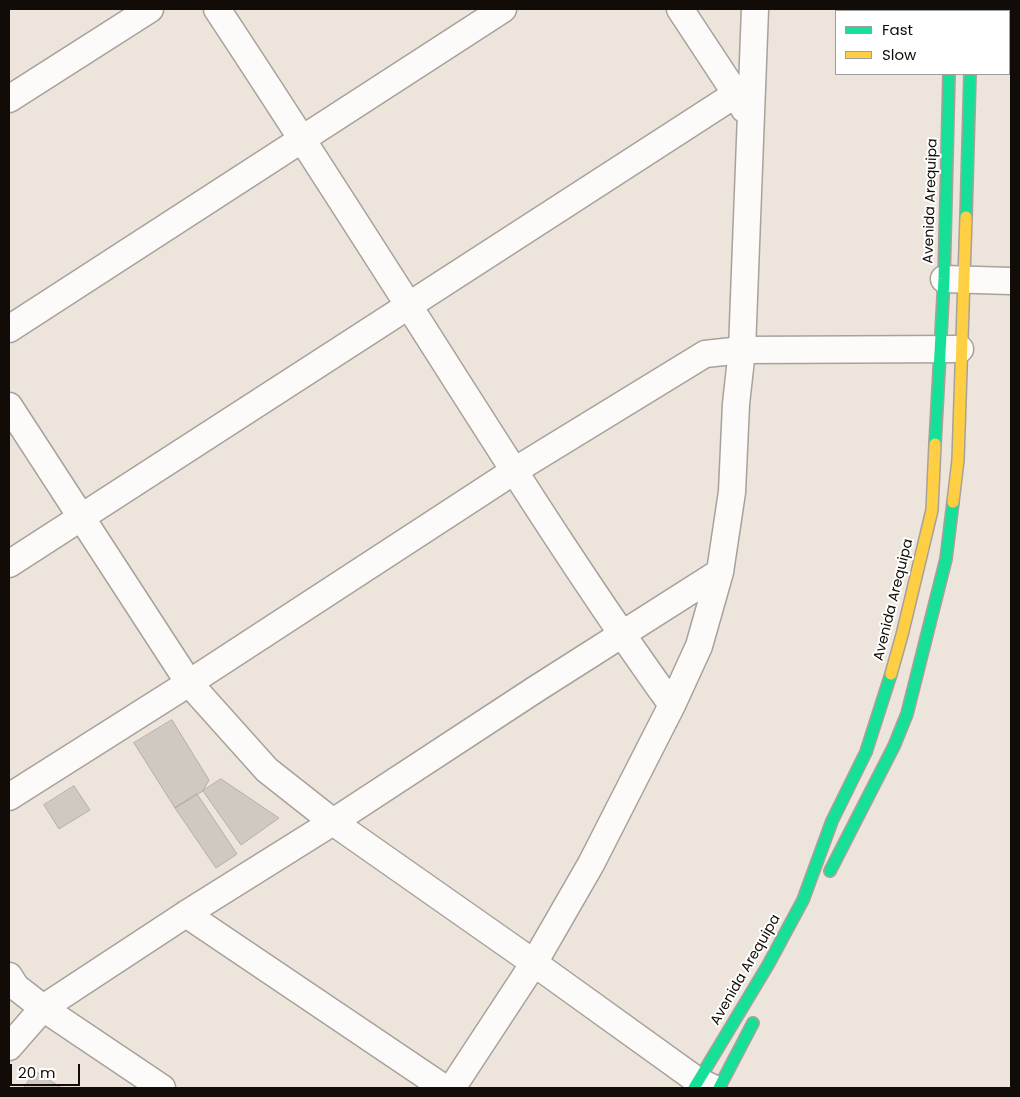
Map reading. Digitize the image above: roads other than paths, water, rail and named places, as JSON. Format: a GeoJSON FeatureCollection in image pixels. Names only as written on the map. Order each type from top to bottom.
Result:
{"type":"FeatureCollection","features":[{"type":"Feature","properties":{"kind":"street"},"geometry":{"type":"LineString","coordinates":[[9,99],[150,9]]}},
{"type":"Feature","properties":{"kind":"street"},"geometry":{"type":"LineString","coordinates":[[217,9],[302,138],[514,471],[622,635],[672,705]]}},
{"type":"Feature","properties":{"kind":"street"},"geometry":{"type":"LineString","coordinates":[[9,329],[504,9]]}},
{"type":"Feature","properties":{"kind":"street"},"geometry":{"type":"LineString","coordinates":[[680,9],[736,94],[751,124]]}},
{"type":"Feature","properties":{"kind":"street"},"geometry":{"type":"LineString","coordinates":[[452,1088],[534,963],[591,864],[700,646],[720,572],[732,492],[736,404],[742,350],[755,9]]}},
{"type":"Feature","properties":{"kind":"street","name":"Avenida Arequipa"},"geometry":{"type":"LineString","coordinates":[[827,877],[894,746],[907,714],[926,646],[946,559],[951,527],[958,460],[950,349],[953,280],[950,75]]}},
{"type":"Feature","properties":{"kind":"street","name":"Avenida Arequipa"},"geometry":{"type":"LineString","coordinates":[[706,1086],[803,900],[832,822],[866,752],[902,635],[932,510],[950,349],[953,280],[970,75]]}},
{"type":"Feature","properties":{"kind":"street"},"geometry":{"type":"LineString","coordinates":[[9,564],[736,94]]}},
{"type":"Feature","properties":{"kind":"street"},"geometry":{"type":"LineString","coordinates":[[953,280],[1011,281]]}},
{"type":"Feature","properties":{"kind":"street"},"geometry":{"type":"LineString","coordinates":[[9,797],[189,683],[514,471],[704,354],[742,350],[950,349]]}},
{"type":"Feature","properties":{"kind":"street"},"geometry":{"type":"LineString","coordinates":[[9,406],[189,683],[267,770],[333,822],[706,1086],[760,1009]]}},
{"type":"Feature","properties":{"kind":"street"},"geometry":{"type":"LineString","coordinates":[[9,1047],[43,1008],[186,914],[333,822],[536,689],[720,572]]}},
{"type":"Feature","properties":{"kind":"street","name":"Avenida Arequipa"},"geometry":{"type":"LineString","coordinates":[[800,930],[818,895]]}},
{"type":"Feature","properties":{"kind":"street"},"geometry":{"type":"LineString","coordinates":[[186,914],[444,1088]]}},
{"type":"Feature","properties":{"kind":"street"},"geometry":{"type":"LineString","coordinates":[[9,976],[16,987],[43,1008],[162,1088]]}}]}
